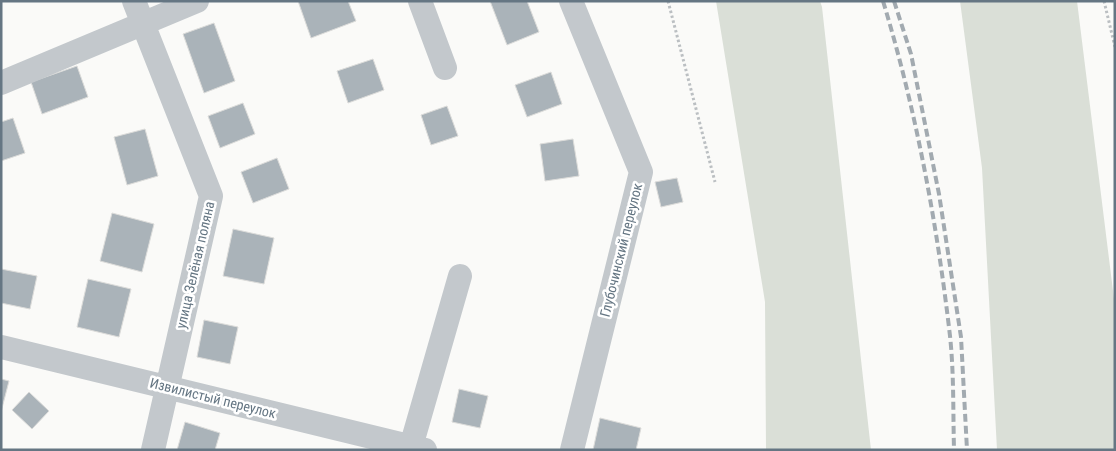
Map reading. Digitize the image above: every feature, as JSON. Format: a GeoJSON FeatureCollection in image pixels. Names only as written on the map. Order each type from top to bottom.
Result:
{"type":"FeatureCollection","features":[{"type":"Feature","properties":{"kind":"street","name":"улица Зелёная поляна"},"geometry":{"type":"LineString","coordinates":[[134,1],[211,196],[153,450]]}},
{"type":"Feature","properties":{"kind":"street"},"geometry":{"type":"LineString","coordinates":[[1,83],[197,1]]}},
{"type":"Feature","properties":{"kind":"street"},"geometry":{"type":"LineString","coordinates":[[420,1],[445,68]]}},
{"type":"Feature","properties":{"kind":"street","name":"Глубочинский переулок"},"geometry":{"type":"LineString","coordinates":[[571,1],[641,172],[572,450]]}},
{"type":"Feature","properties":{"kind":"street"},"geometry":{"type":"LineString","coordinates":[[415,449],[460,276]]}},
{"type":"Feature","properties":{"kind":"street","name":"Извилистый переулок"},"geometry":{"type":"LineString","coordinates":[[1,347],[415,449]]}},
{"type":"Feature","properties":{"kind":"path"},"geometry":{"type":"LineString","coordinates":[[668,1],[715,182]]}},
{"type":"Feature","properties":{"kind":"path"},"geometry":{"type":"LineString","coordinates":[[1104,1],[1115,47]]}},
{"type":"Feature","properties":{"kind":"shaded area"},"geometry":{"type":"Polygon","coordinates":[[[716,1],[820,1],[871,450],[766,450],[765,302],[716,1]]]}},
{"type":"Feature","properties":{"kind":"shaded area"},"geometry":{"type":"Polygon","coordinates":[[[960,1],[1077,1],[1115,307],[1115,450],[997,450],[982,168],[960,1]]]}},
{"type":"Feature","properties":{"kind":"building"},"geometry":{"type":"Polygon","coordinates":[[[298,1],[348,1],[356,21],[311,38],[298,1]]]}},
{"type":"Feature","properties":{"kind":"building"},"geometry":{"type":"Polygon","coordinates":[[[490,1],[527,1],[539,32],[507,45],[490,1]]]}},
{"type":"Feature","properties":{"kind":"building"},"geometry":{"type":"Polygon","coordinates":[[[214,23],[235,81],[204,93],[183,34],[214,23]]]}},
{"type":"Feature","properties":{"kind":"building"},"geometry":{"type":"Polygon","coordinates":[[[373,59],[384,90],[348,103],[337,71],[373,59]]]}},
{"type":"Feature","properties":{"kind":"building"},"geometry":{"type":"Polygon","coordinates":[[[77,66],[88,97],[42,114],[31,82],[77,66]]]}},
{"type":"Feature","properties":{"kind":"building"},"geometry":{"type":"Polygon","coordinates":[[[551,72],[562,104],[527,117],[515,85],[551,72]]]}},
{"type":"Feature","properties":{"kind":"building"},"geometry":{"type":"Polygon","coordinates":[[[243,103],[255,134],[220,148],[208,116],[243,103]]]}},
{"type":"Feature","properties":{"kind":"building"},"geometry":{"type":"Polygon","coordinates":[[[447,106],[458,136],[431,145],[421,115],[447,106]]]}},
{"type":"Feature","properties":{"kind":"building"},"geometry":{"type":"Polygon","coordinates":[[[13,118],[25,153],[1,161],[1,122],[13,118]]]}},
{"type":"Feature","properties":{"kind":"building"},"geometry":{"type":"Polygon","coordinates":[[[145,129],[158,176],[127,185],[114,137],[145,129]]]}},
{"type":"Feature","properties":{"kind":"building"},"geometry":{"type":"Polygon","coordinates":[[[573,139],[579,176],[545,181],[540,144],[573,139]]]}},
{"type":"Feature","properties":{"kind":"building"},"geometry":{"type":"Polygon","coordinates":[[[277,158],[289,189],[253,203],[241,172],[277,158]]]}},
{"type":"Feature","properties":{"kind":"building"},"geometry":{"type":"Polygon","coordinates":[[[677,178],[683,202],[661,207],[655,182],[677,178]]]}},
{"type":"Feature","properties":{"kind":"building"},"geometry":{"type":"Polygon","coordinates":[[[112,213],[154,224],[142,272],[100,261],[112,213]]]}},
{"type":"Feature","properties":{"kind":"building"},"geometry":{"type":"Polygon","coordinates":[[[233,229],[274,238],[264,284],[223,276],[233,229]]]}},
{"type":"Feature","properties":{"kind":"building"},"geometry":{"type":"Polygon","coordinates":[[[1,269],[37,276],[30,309],[1,303],[1,269]]]}},
{"type":"Feature","properties":{"kind":"building"},"geometry":{"type":"Polygon","coordinates":[[[88,279],[131,289],[119,337],[77,327],[88,279]]]}},
{"type":"Feature","properties":{"kind":"building"},"geometry":{"type":"Polygon","coordinates":[[[204,320],[238,327],[230,364],[197,357],[204,320]]]}},
{"type":"Feature","properties":{"kind":"building"},"geometry":{"type":"Polygon","coordinates":[[[1,379],[9,381],[1,412],[1,379]]]}},
{"type":"Feature","properties":{"kind":"building"},"geometry":{"type":"Polygon","coordinates":[[[459,389],[488,396],[480,428],[452,422],[459,389]]]}},
{"type":"Feature","properties":{"kind":"building"},"geometry":{"type":"Polygon","coordinates":[[[29,392],[49,411],[32,429],[12,410],[29,392]]]}},
{"type":"Feature","properties":{"kind":"building"},"geometry":{"type":"Polygon","coordinates":[[[600,418],[641,428],[636,450],[593,450],[600,418]]]}},
{"type":"Feature","properties":{"kind":"building"},"geometry":{"type":"Polygon","coordinates":[[[185,422],[220,433],[215,450],[177,450],[185,422]]]}},
{"type":"Feature","properties":{"kind":"railway"},"geometry":{"type":"LineString","coordinates":[[883,1],[906,83],[939,251],[951,350],[954,450]]}},
{"type":"Feature","properties":{"kind":"railway"},"geometry":{"type":"LineString","coordinates":[[894,1],[911,54],[939,194],[961,337],[967,450]]}}]}
